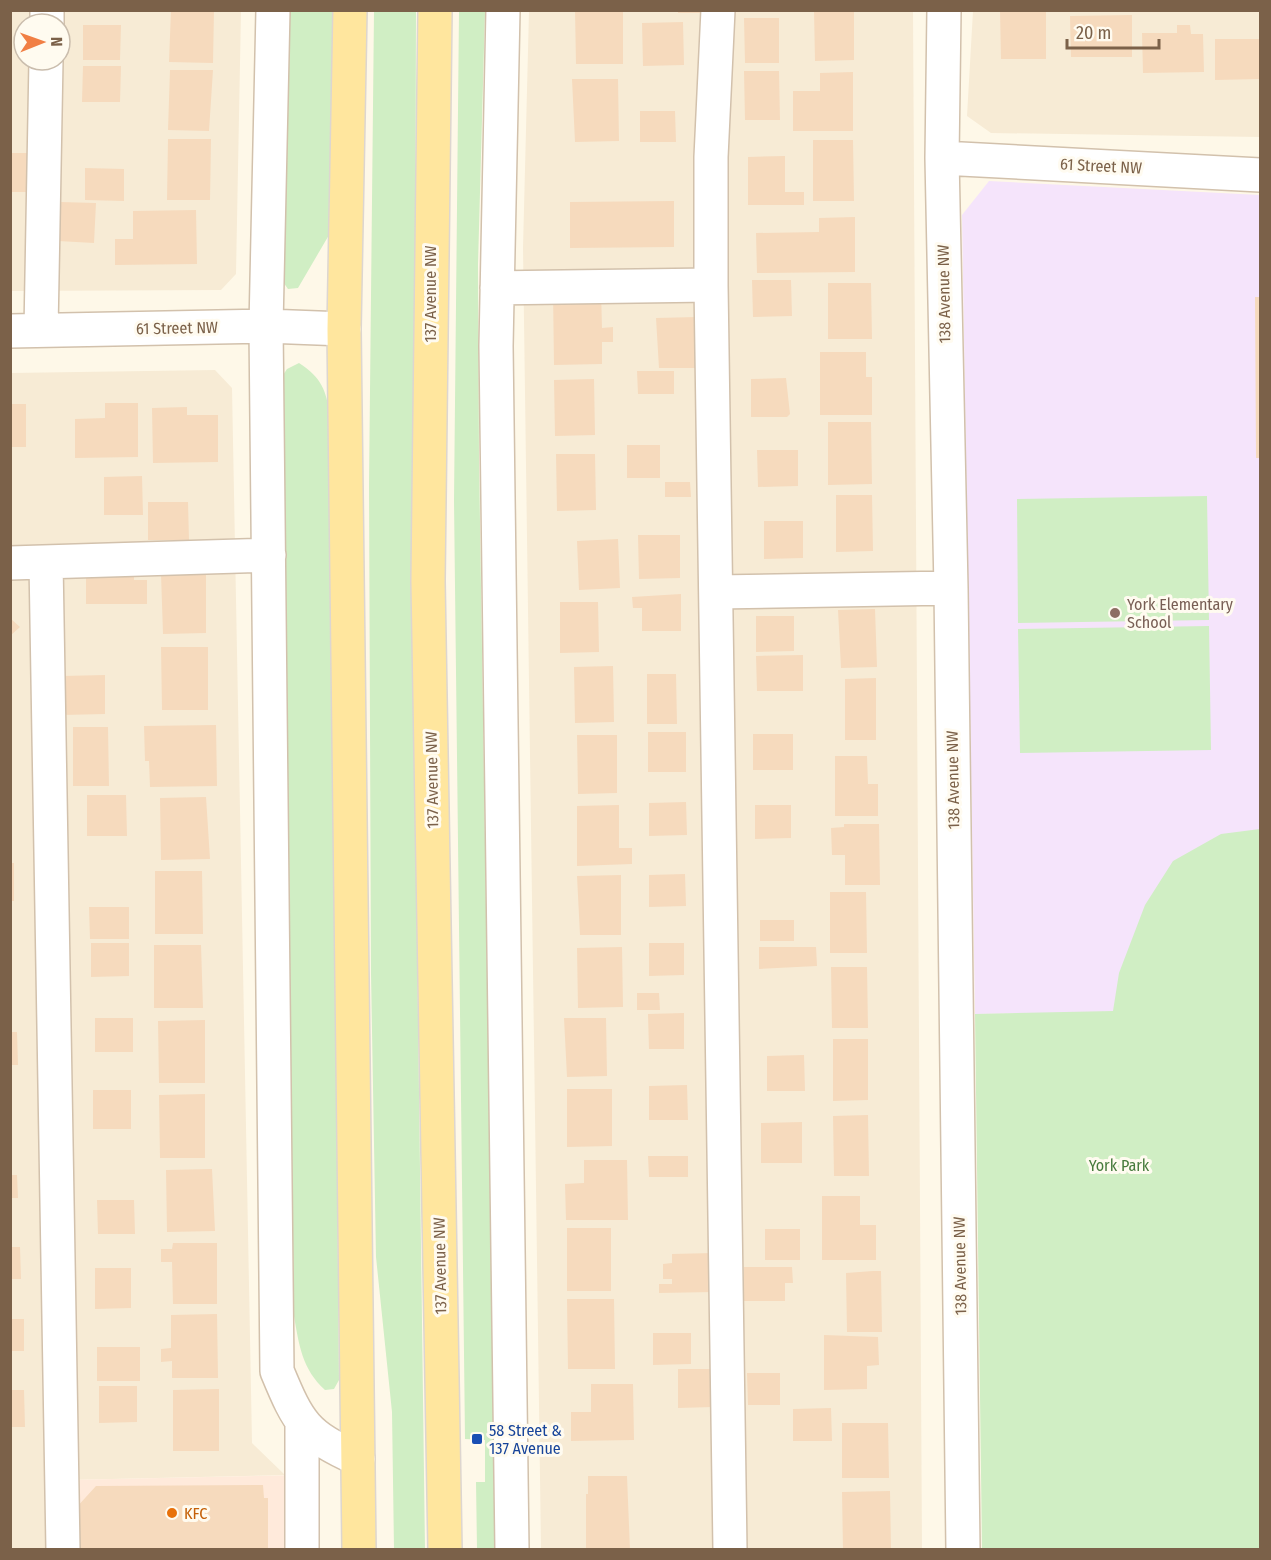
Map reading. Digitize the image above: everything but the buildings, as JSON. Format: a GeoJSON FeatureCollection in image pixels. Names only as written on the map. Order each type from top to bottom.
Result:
{"type":"FeatureCollection","features":[{"type":"Feature","properties":{"kind":"main road"},"geometry":{"type":"LineString","coordinates":[[350,10],[344,328],[359,1550]]}},
{"type":"Feature","properties":{"kind":"main road","name":"137 Avenue NW"},"geometry":{"type":"LineString","coordinates":[[435,10],[428,581],[445,1550]]}},
{"type":"Feature","properties":{"kind":"street"},"geometry":{"type":"LineString","coordinates":[[273,10],[266,326],[277,1371],[302,1421],[323,1443],[358,1459]]}},
{"type":"Feature","properties":{"kind":"street"},"geometry":{"type":"LineString","coordinates":[[503,10],[497,288],[512,1550]]}},
{"type":"Feature","properties":{"kind":"street"},"geometry":{"type":"LineString","coordinates":[[718,10],[711,157],[711,285],[730,1550]]}},
{"type":"Feature","properties":{"kind":"street","name":"138 Avenue NW"},"geometry":{"type":"LineString","coordinates":[[944,10],[942,158],[951,588],[963,1550]]}},
{"type":"Feature","properties":{"kind":"street"},"geometry":{"type":"LineString","coordinates":[[26,330],[45,72]]}},
{"type":"Feature","properties":{"kind":"street","name":"61 Street NW"},"geometry":{"type":"LineString","coordinates":[[942,158],[1260,175]]}},
{"type":"Feature","properties":{"kind":"street"},"geometry":{"type":"LineString","coordinates":[[497,288],[711,285]]}},
{"type":"Feature","properties":{"kind":"street","name":"61 Street NW"},"geometry":{"type":"LineString","coordinates":[[26,330],[266,326],[344,328]]}},
{"type":"Feature","properties":{"kind":"street"},"geometry":{"type":"LineString","coordinates":[[10,563],[269,555]]}},
{"type":"Feature","properties":{"kind":"street"},"geometry":{"type":"LineString","coordinates":[[46,562],[63,1550]]}},
{"type":"Feature","properties":{"kind":"street"},"geometry":{"type":"LineString","coordinates":[[716,592],[951,588]]}},
{"type":"Feature","properties":{"kind":"street"},"geometry":{"type":"LineString","coordinates":[[302,1421],[302,1550]]}},
{"type":"Feature","properties":{"kind":"shaded area"},"geometry":{"type":"Polygon","coordinates":[[[10,11],[241,11],[236,274],[221,290],[11,291],[10,11]]]}},
{"type":"Feature","properties":{"kind":"shaded area"},"geometry":{"type":"Polygon","coordinates":[[[529,11],[913,11],[922,1549],[541,1549],[523,248],[529,11]]]}},
{"type":"Feature","properties":{"kind":"shaded area"},"geometry":{"type":"Polygon","coordinates":[[[973,11],[1260,11],[1260,137],[991,133],[967,116],[973,11]]]}},
{"type":"Feature","properties":{"kind":"shaded area","name":"York Elementary School"},"geometry":{"type":"Polygon","coordinates":[[[989,181],[1260,195],[1260,1010],[975,1014],[962,215],[989,181]]]}},
{"type":"Feature","properties":{"kind":"shaded area"},"geometry":{"type":"Polygon","coordinates":[[[215,370],[232,388],[252,1443],[285,1475],[66,1480],[67,1550],[10,1549],[10,373],[215,370]]]}},
{"type":"Feature","properties":{"kind":"shaded area","name":"KFC"},"geometry":{"type":"Polygon","coordinates":[[[305,1475],[317,1549],[67,1549],[66,1480],[305,1475]]]}},
{"type":"Feature","properties":{"kind":"green space"},"geometry":{"type":"Polygon","coordinates":[[[287,11],[333,11],[329,235],[298,288],[288,289],[281,279],[287,11]]]}},
{"type":"Feature","properties":{"kind":"green space"},"geometry":{"type":"Polygon","coordinates":[[[374,11],[416,11],[414,711],[425,1550],[394,1549],[392,1412],[376,1257],[371,974],[369,486],[374,11]]]}},
{"type":"Feature","properties":{"kind":"green space"},"geometry":{"type":"Polygon","coordinates":[[[459,11],[485,11],[478,265],[479,458],[496,1550],[477,1549],[476,1482],[485,1482],[485,1440],[465,1439],[454,501],[459,11]]]}},
{"type":"Feature","properties":{"kind":"green space"},"geometry":{"type":"Polygon","coordinates":[[[299,363],[322,385],[330,416],[339,1380],[334,1389],[325,1390],[306,1365],[294,1316],[281,378],[287,369],[299,363]]]}},
{"type":"Feature","properties":{"kind":"green space"},"geometry":{"type":"Polygon","coordinates":[[[1207,496],[1209,620],[1018,623],[1017,499],[1207,496]]]}},
{"type":"Feature","properties":{"kind":"green space"},"geometry":{"type":"Polygon","coordinates":[[[1209,626],[1211,750],[1020,753],[1018,629],[1209,626]]]}},
{"type":"Feature","properties":{"kind":"green space","name":"York Park"},"geometry":{"type":"Polygon","coordinates":[[[1260,829],[1260,1549],[982,1549],[975,1014],[1113,1011],[1119,973],[1145,905],[1173,861],[1221,834],[1260,829]]]}},
{"type":"Feature","properties":{"kind":"place","name":"York Elementary School"},"geometry":{"type":"Point","coordinates":[1115,613]}},
{"type":"Feature","properties":{"kind":"place","name":"58 Street & 137 Avenue"},"geometry":{"type":"Point","coordinates":[477,1439]}},
{"type":"Feature","properties":{"kind":"place","name":"KFC"},"geometry":{"type":"Point","coordinates":[172,1513]}}]}
